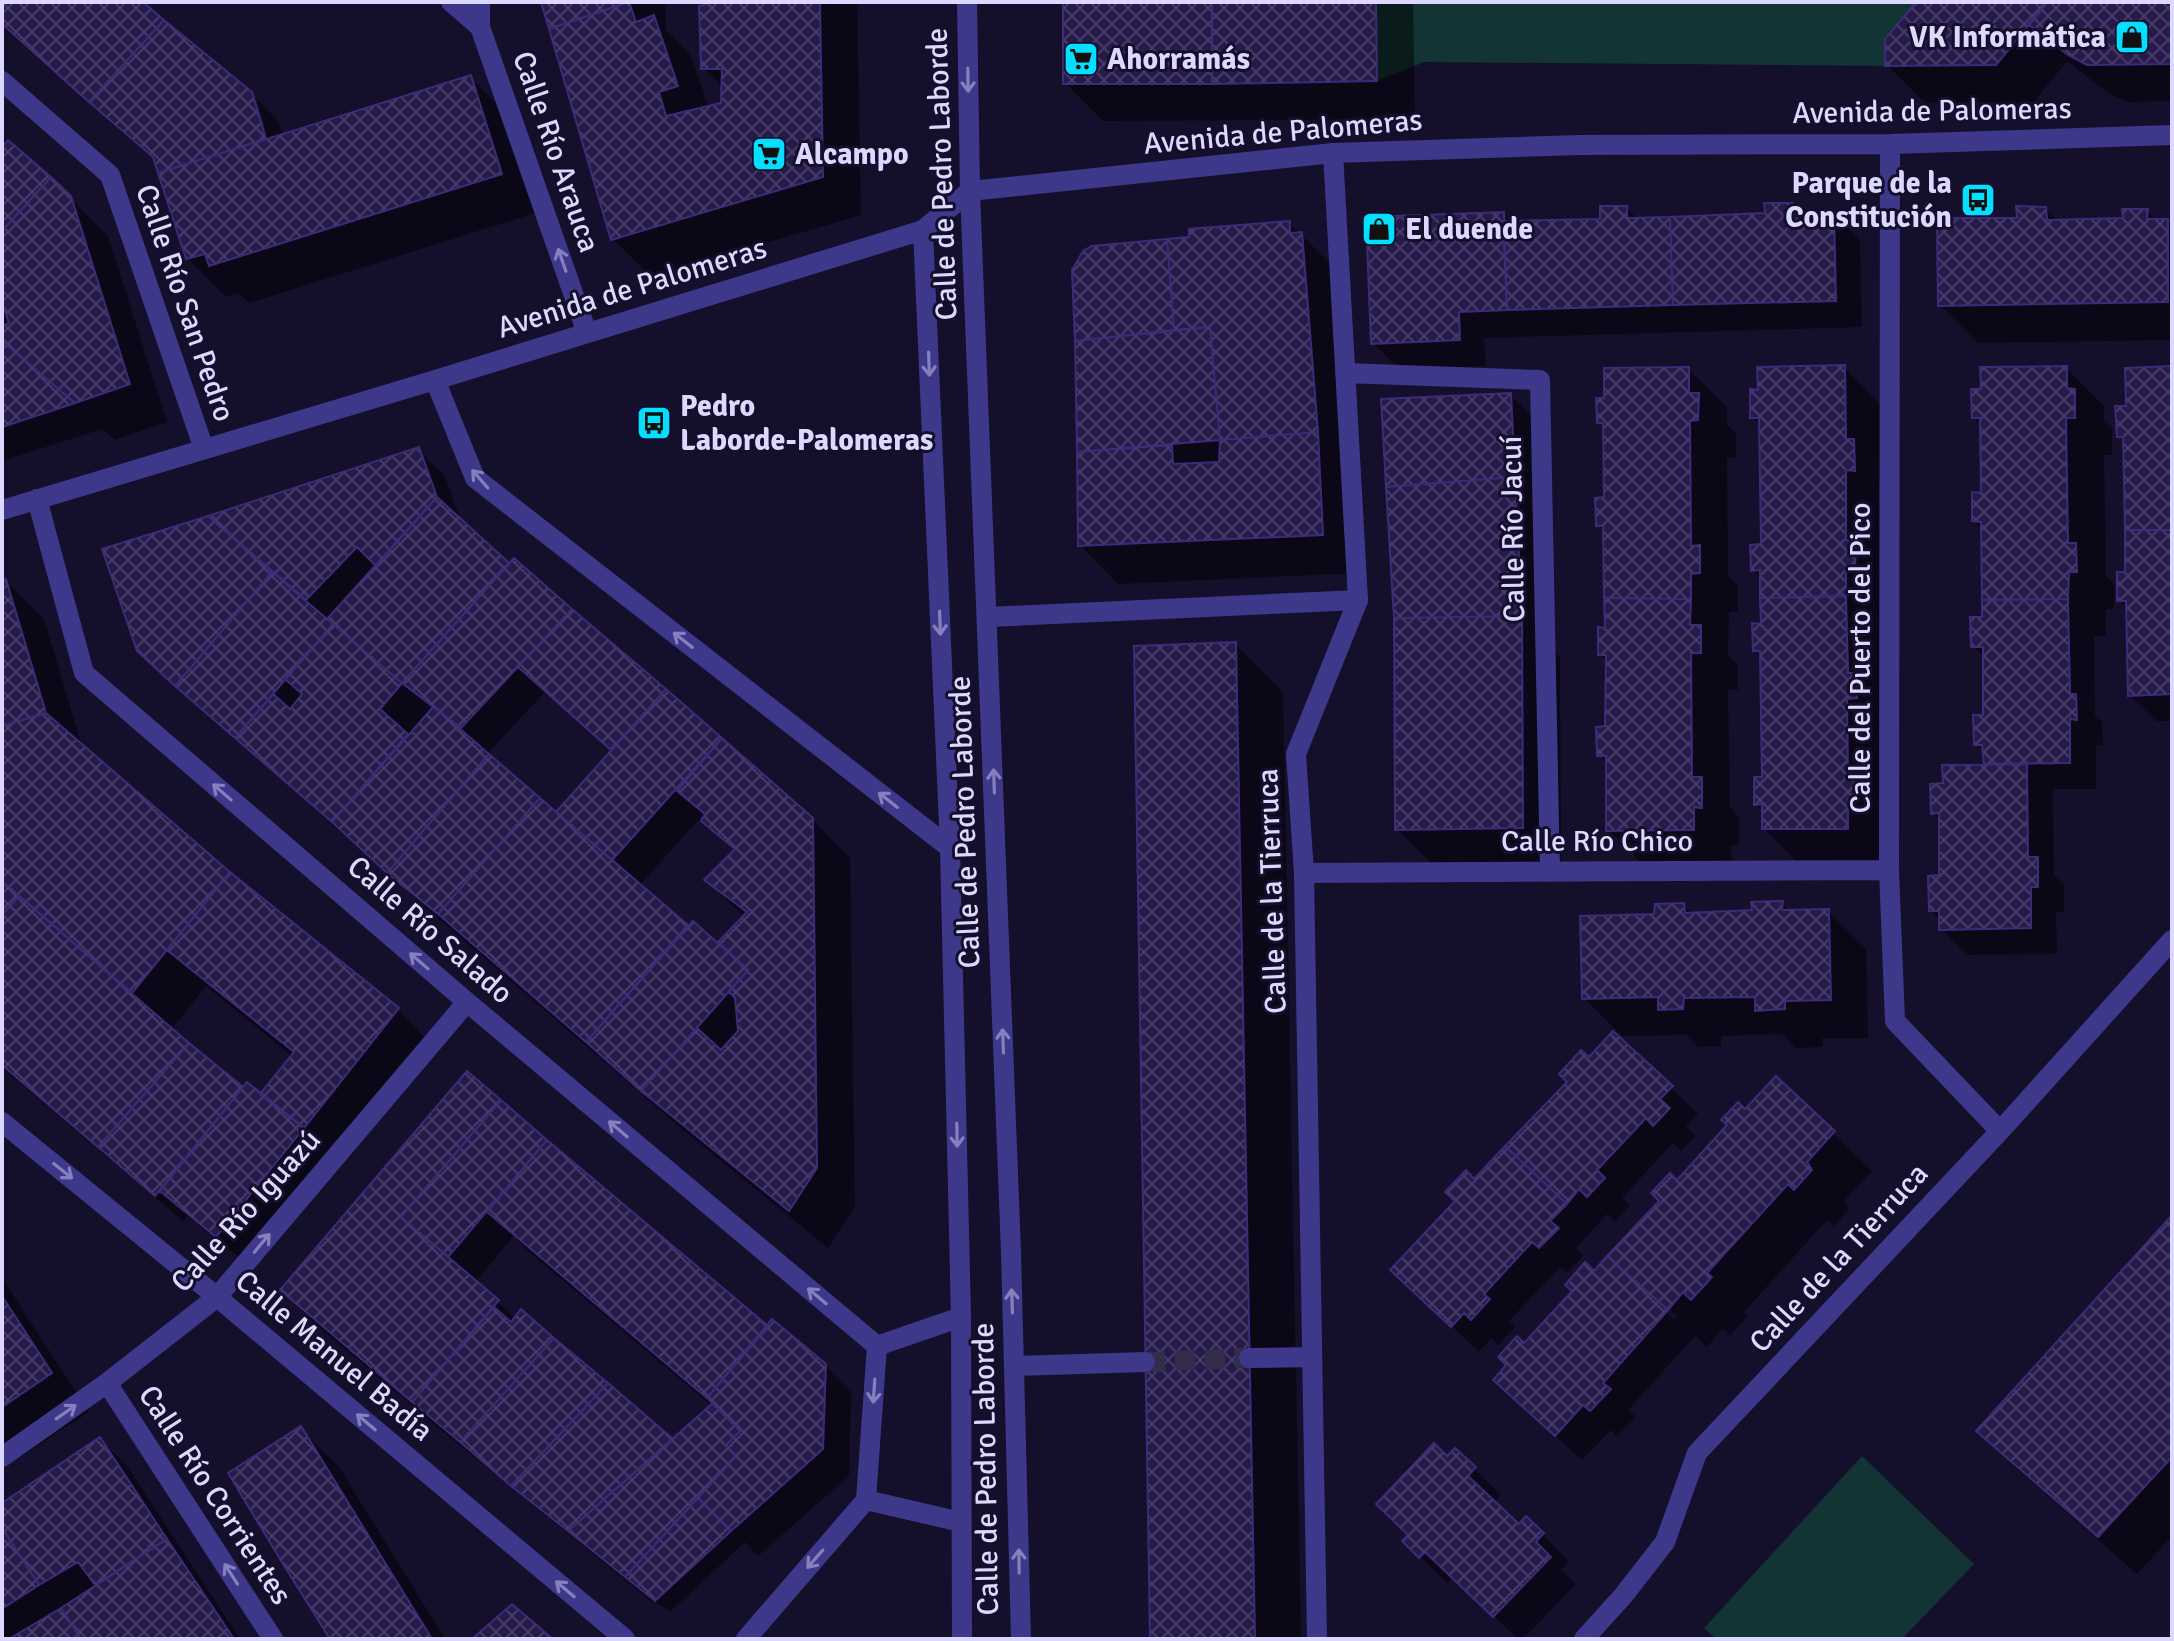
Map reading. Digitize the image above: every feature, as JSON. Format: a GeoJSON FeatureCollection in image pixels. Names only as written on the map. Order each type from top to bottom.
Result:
{"type":"FeatureCollection","features":[{"type":"Feature","properties":{"kind":"street","name":"Calle Río Arauca"},"geometry":{"type":"LineString","coordinates":[[451,2],[480,27],[587,333]]}},
{"type":"Feature","properties":{"kind":"street"},"geometry":{"type":"LineString","coordinates":[[480,2],[480,27]]}},
{"type":"Feature","properties":{"kind":"street","name":"Calle de Pedro Laborde"},"geometry":{"type":"LineString","coordinates":[[967,2],[970,191],[988,617],[1021,1639]]}},
{"type":"Feature","properties":{"kind":"street","name":"Calle Río San Pedro"},"geometry":{"type":"LineString","coordinates":[[2,81],[110,175],[204,449]]}},
{"type":"Feature","properties":{"kind":"street","name":"Avenida de Palomeras"},"geometry":{"type":"LineString","coordinates":[[2,510],[923,230],[970,191],[1333,153],[1579,145],[1890,144],[2172,135]]}},
{"type":"Feature","properties":{"kind":"street","name":"Calle del Puerto del Pico"},"geometry":{"type":"LineString","coordinates":[[1890,144],[1889,870],[1895,1021],[2000,1131]]}},
{"type":"Feature","properties":{"kind":"street","name":"Calle de la Tierruca"},"geometry":{"type":"LineString","coordinates":[[1317,1639],[1304,873],[1296,754],[1358,600],[1333,153]]}},
{"type":"Feature","properties":{"kind":"street","name":"Calle de Pedro Laborde"},"geometry":{"type":"LineString","coordinates":[[923,230],[950,848],[961,1317],[962,1639]]}},
{"type":"Feature","properties":{"kind":"street","name":"Calle Río Jacuí"},"geometry":{"type":"LineString","coordinates":[[1345,373],[1540,380],[1550,872]]}},
{"type":"Feature","properties":{"kind":"street"},"geometry":{"type":"LineString","coordinates":[[435,380],[475,478],[950,848]]}},
{"type":"Feature","properties":{"kind":"street","name":"Calle Río Salado"},"geometry":{"type":"LineString","coordinates":[[37,499],[84,673],[467,1002],[877,1346]]}},
{"type":"Feature","properties":{"kind":"street"},"geometry":{"type":"LineString","coordinates":[[988,617],[1358,600]]}},
{"type":"Feature","properties":{"kind":"street","name":"Calle Río Chico"},"geometry":{"type":"LineString","coordinates":[[1304,873],[1889,870]]}},
{"type":"Feature","properties":{"kind":"street","name":"Calle de la Tierruca"},"geometry":{"type":"LineString","coordinates":[[1584,1639],[1665,1542],[1697,1453],[2000,1131],[2172,940]]}},
{"type":"Feature","properties":{"kind":"street","name":"Calle Río Iguazú"},"geometry":{"type":"LineString","coordinates":[[2,1457],[107,1383],[217,1297],[467,1002]]}},
{"type":"Feature","properties":{"kind":"street","name":"Calle Manuel Badía"},"geometry":{"type":"LineString","coordinates":[[2,1122],[217,1297],[625,1639]]}},
{"type":"Feature","properties":{"kind":"street"},"geometry":{"type":"LineString","coordinates":[[746,1639],[866,1500],[877,1346],[961,1317]]}},
{"type":"Feature","properties":{"kind":"street"},"geometry":{"type":"LineString","coordinates":[[1249,1358],[1312,1357]]}},
{"type":"Feature","properties":{"kind":"street"},"geometry":{"type":"LineString","coordinates":[[1014,1366],[1145,1362]]}},
{"type":"Feature","properties":{"kind":"street","name":"Calle Río Corrientes"},"geometry":{"type":"LineString","coordinates":[[107,1383],[273,1639]]}},
{"type":"Feature","properties":{"kind":"street"},"geometry":{"type":"LineString","coordinates":[[866,1500],[961,1522]]}},
{"type":"Feature","properties":{"kind":"green space"},"geometry":{"type":"Polygon","coordinates":[[[1376,2],[1916,2],[1885,39],[1885,66],[1424,62],[1377,81],[1376,2]]]}},
{"type":"Feature","properties":{"kind":"green space"},"geometry":{"type":"Polygon","coordinates":[[[1862,1456],[1974,1564],[1902,1639],[1716,1639],[1704,1628],[1862,1456]]]}},
{"type":"Feature","properties":{"kind":"building"},"geometry":{"type":"Polygon","coordinates":[[[7,2],[143,2],[164,20],[89,102],[2,24],[2,7],[7,2]]]}},
{"type":"Feature","properties":{"kind":"building"},"geometry":{"type":"Polygon","coordinates":[[[541,2],[629,2],[549,29],[541,2]]]}},
{"type":"Feature","properties":{"kind":"building"},"geometry":{"type":"Polygon","coordinates":[[[629,2],[636,22],[654,15],[678,86],[659,92],[666,116],[721,103],[722,69],[701,69],[699,6],[716,2],[820,2],[823,177],[611,240],[549,29],[629,2]]]}},
{"type":"Feature","properties":{"kind":"building"},"geometry":{"type":"Polygon","coordinates":[[[1063,2],[1212,2],[1212,84],[1063,84],[1063,2]]]}},
{"type":"Feature","properties":{"kind":"building"},"geometry":{"type":"Polygon","coordinates":[[[1212,2],[1376,2],[1377,81],[1212,84],[1212,2]]]}},
{"type":"Feature","properties":{"kind":"building"},"geometry":{"type":"Polygon","coordinates":[[[1916,2],[2048,2],[1996,65],[1885,66],[1885,39],[1916,2]]]}},
{"type":"Feature","properties":{"kind":"building"},"geometry":{"type":"Polygon","coordinates":[[[2048,2],[2172,2],[2172,64],[2087,65],[2068,55],[2028,24],[2048,2]]]}},
{"type":"Feature","properties":{"kind":"building"},"geometry":{"type":"Polygon","coordinates":[[[164,20],[252,92],[266,139],[158,173],[153,157],[89,102],[164,20]]]}},
{"type":"Feature","properties":{"kind":"building"},"geometry":{"type":"Polygon","coordinates":[[[471,75],[502,174],[209,266],[205,254],[186,259],[158,173],[471,75]]]}},
{"type":"Feature","properties":{"kind":"building"},"geometry":{"type":"Polygon","coordinates":[[[8,140],[51,177],[2,231],[2,147],[8,140]]]}},
{"type":"Feature","properties":{"kind":"building"},"geometry":{"type":"Polygon","coordinates":[[[51,177],[71,196],[130,384],[75,403],[2,341],[2,326],[9,323],[2,302],[2,231],[51,177]]]}},
{"type":"Feature","properties":{"kind":"building"},"geometry":{"type":"Polygon","coordinates":[[[1764,203],[1793,203],[1793,213],[1834,212],[1836,301],[1673,305],[1670,217],[1765,213],[1764,203]]]}},
{"type":"Feature","properties":{"kind":"building"},"geometry":{"type":"Polygon","coordinates":[[[1600,206],[1627,206],[1627,218],[1670,217],[1673,305],[1507,310],[1503,221],[1600,219],[1600,206]]]}},
{"type":"Feature","properties":{"kind":"building"},"geometry":{"type":"Polygon","coordinates":[[[2016,206],[2046,207],[2047,220],[2123,218],[2122,209],[2148,209],[2147,219],[2168,219],[2168,302],[1938,306],[1937,218],[2017,218],[2016,206]]]}},
{"type":"Feature","properties":{"kind":"building"},"geometry":{"type":"Polygon","coordinates":[[[1504,212],[1507,310],[1459,312],[1460,340],[1371,344],[1366,217],[1504,212]]]}},
{"type":"Feature","properties":{"kind":"building"},"geometry":{"type":"Polygon","coordinates":[[[1290,221],[1290,233],[1302,232],[1318,432],[1220,440],[1210,327],[1174,330],[1167,239],[1189,237],[1189,229],[1290,221]]]}},
{"type":"Feature","properties":{"kind":"building"},"geometry":{"type":"Polygon","coordinates":[[[1167,239],[1174,330],[1075,341],[1072,270],[1083,251],[1092,246],[1167,239]]]}},
{"type":"Feature","properties":{"kind":"building"},"geometry":{"type":"Polygon","coordinates":[[[1210,327],[1220,440],[1077,452],[1075,341],[1210,327]]]}},
{"type":"Feature","properties":{"kind":"building"},"geometry":{"type":"Polygon","coordinates":[[[2,341],[75,403],[2,427],[2,341]]]}},
{"type":"Feature","properties":{"kind":"building"},"geometry":{"type":"Polygon","coordinates":[[[1845,365],[1846,439],[1854,439],[1855,471],[1846,470],[1846,540],[1856,541],[1855,570],[1846,570],[1846,596],[1760,598],[1760,570],[1751,571],[1750,545],[1761,544],[1759,418],[1750,418],[1750,389],[1758,390],[1757,367],[1845,365]]]}},
{"type":"Feature","properties":{"kind":"building"},"geometry":{"type":"Polygon","coordinates":[[[2067,366],[2067,388],[2075,389],[2075,418],[2066,418],[2068,543],[2076,543],[2077,572],[2069,572],[2068,599],[1982,600],[1981,522],[1972,521],[1972,492],[1981,493],[1980,418],[1972,418],[1971,389],[1981,389],[1980,367],[2067,366]]]}},
{"type":"Feature","properties":{"kind":"building"},"geometry":{"type":"Polygon","coordinates":[[[2172,366],[2172,530],[2125,530],[2123,437],[2117,437],[2115,406],[2126,406],[2125,368],[2172,366]]]}},
{"type":"Feature","properties":{"kind":"building"},"geometry":{"type":"Polygon","coordinates":[[[1689,367],[1689,393],[1699,393],[1698,420],[1690,421],[1691,546],[1700,545],[1700,573],[1691,574],[1691,599],[1604,598],[1603,526],[1596,526],[1595,498],[1604,497],[1603,423],[1597,423],[1596,398],[1604,398],[1604,368],[1689,367]]]}},
{"type":"Feature","properties":{"kind":"building"},"geometry":{"type":"Polygon","coordinates":[[[1511,393],[1515,477],[1386,487],[1381,399],[1511,393]]]}},
{"type":"Feature","properties":{"kind":"building"},"geometry":{"type":"Polygon","coordinates":[[[1318,432],[1323,535],[1078,546],[1077,452],[1172,445],[1173,464],[1219,462],[1220,440],[1318,432]]]}},
{"type":"Feature","properties":{"kind":"building"},"geometry":{"type":"Polygon","coordinates":[[[419,447],[437,497],[376,566],[357,547],[306,600],[208,516],[419,447]]]}},
{"type":"Feature","properties":{"kind":"building"},"geometry":{"type":"Polygon","coordinates":[[[1515,477],[1522,616],[1394,618],[1386,487],[1515,477]]]}},
{"type":"Feature","properties":{"kind":"building"},"geometry":{"type":"Polygon","coordinates":[[[437,497],[509,563],[402,683],[327,619],[437,497]]]}},
{"type":"Feature","properties":{"kind":"building"},"geometry":{"type":"Polygon","coordinates":[[[208,516],[272,572],[175,686],[137,651],[102,549],[208,516]]]}},
{"type":"Feature","properties":{"kind":"building"},"geometry":{"type":"Polygon","coordinates":[[[2125,530],[2172,530],[2172,694],[2128,696],[2126,601],[2117,601],[2117,572],[2125,572],[2125,530]]]}},
{"type":"Feature","properties":{"kind":"building"},"geometry":{"type":"Polygon","coordinates":[[[514,558],[572,609],[461,728],[402,683],[514,558]]]}},
{"type":"Feature","properties":{"kind":"building"},"geometry":{"type":"Polygon","coordinates":[[[272,572],[333,624],[235,738],[175,686],[272,572]]]}},
{"type":"Feature","properties":{"kind":"building"},"geometry":{"type":"Polygon","coordinates":[[[6,579],[46,713],[2,726],[2,580],[6,579]]]}},
{"type":"Feature","properties":{"kind":"building"},"geometry":{"type":"Polygon","coordinates":[[[1846,596],[1848,673],[1856,673],[1857,698],[1847,699],[1848,773],[1857,774],[1858,800],[1848,799],[1848,829],[1762,829],[1762,804],[1754,805],[1754,777],[1762,777],[1760,651],[1753,651],[1752,623],[1761,624],[1760,598],[1846,596]]]}},
{"type":"Feature","properties":{"kind":"building"},"geometry":{"type":"Polygon","coordinates":[[[1604,598],[1691,599],[1690,625],[1701,625],[1701,653],[1691,653],[1692,777],[1702,777],[1702,808],[1694,807],[1694,830],[1606,831],[1606,756],[1597,756],[1596,727],[1605,726],[1606,655],[1598,655],[1598,627],[1605,628],[1604,598]]]}},
{"type":"Feature","properties":{"kind":"building"},"geometry":{"type":"Polygon","coordinates":[[[2068,599],[2070,694],[2076,694],[2077,720],[2070,719],[2070,763],[1984,764],[1982,745],[1974,745],[1973,715],[1983,715],[1983,647],[1971,647],[1970,617],[1982,617],[1982,600],[2068,599]]]}},
{"type":"Feature","properties":{"kind":"building"},"geometry":{"type":"Polygon","coordinates":[[[572,609],[666,689],[611,750],[518,667],[572,609]]]}},
{"type":"Feature","properties":{"kind":"building"},"geometry":{"type":"Polygon","coordinates":[[[1522,616],[1523,828],[1395,830],[1394,618],[1522,616]]]}},
{"type":"Feature","properties":{"kind":"building"},"geometry":{"type":"Polygon","coordinates":[[[333,624],[402,683],[380,709],[408,734],[332,822],[235,738],[273,694],[290,709],[302,694],[285,679],[333,624]]]}},
{"type":"Feature","properties":{"kind":"building"},"geometry":{"type":"Polygon","coordinates":[[[1236,642],[1255,1639],[1150,1639],[1134,646],[1236,642]]]}},
{"type":"Feature","properties":{"kind":"building"},"geometry":{"type":"Polygon","coordinates":[[[666,689],[722,738],[612,860],[556,812],[666,689]]]}},
{"type":"Feature","properties":{"kind":"building"},"geometry":{"type":"Polygon","coordinates":[[[434,706],[489,754],[387,873],[332,822],[434,706]]]}},
{"type":"Feature","properties":{"kind":"building"},"geometry":{"type":"Polygon","coordinates":[[[46,713],[230,872],[132,993],[2,881],[2,726],[46,713]]]}},
{"type":"Feature","properties":{"kind":"building"},"geometry":{"type":"Polygon","coordinates":[[[722,738],[813,818],[817,1168],[789,1211],[641,1091],[697,1028],[721,1050],[738,1031],[735,998],[729,992],[748,970],[718,942],[747,912],[704,880],[735,849],[701,821],[705,814],[677,791],[722,738]]]}},
{"type":"Feature","properties":{"kind":"building"},"geometry":{"type":"Polygon","coordinates":[[[489,754],[540,798],[438,914],[387,873],[489,754]]]}},
{"type":"Feature","properties":{"kind":"building"},"geometry":{"type":"Polygon","coordinates":[[[2027,764],[2028,857],[2038,857],[2038,887],[2031,887],[2031,928],[1939,930],[1939,911],[1929,911],[1928,876],[1939,875],[1939,813],[1931,814],[1930,784],[1943,783],[1942,765],[2027,764]]]}},
{"type":"Feature","properties":{"kind":"building"},"geometry":{"type":"Polygon","coordinates":[[[540,798],[688,925],[586,1042],[438,914],[540,798]]]}},
{"type":"Feature","properties":{"kind":"building"},"geometry":{"type":"Polygon","coordinates":[[[230,872],[399,1008],[304,1128],[260,1094],[294,1052],[167,950],[230,872]]]}},
{"type":"Feature","properties":{"kind":"building"},"geometry":{"type":"Polygon","coordinates":[[[2,881],[19,896],[2,915],[2,881]]]}},
{"type":"Feature","properties":{"kind":"building"},"geometry":{"type":"Polygon","coordinates":[[[19,896],[189,1043],[98,1147],[2,1065],[2,915],[19,896]]]}},
{"type":"Feature","properties":{"kind":"building"},"geometry":{"type":"Polygon","coordinates":[[[1783,901],[1782,910],[1829,909],[1831,1000],[1785,1001],[1785,1009],[1755,1011],[1755,997],[1684,998],[1683,1009],[1658,1010],[1658,997],[1582,999],[1580,916],[1654,914],[1655,904],[1684,903],[1685,913],[1752,910],[1751,902],[1783,901]]]}},
{"type":"Feature","properties":{"kind":"building"},"geometry":{"type":"Polygon","coordinates":[[[693,921],[748,970],[641,1091],[586,1042],[693,921]]]}},
{"type":"Feature","properties":{"kind":"building"},"geometry":{"type":"Polygon","coordinates":[[[1613,1031],[1673,1086],[1660,1099],[1670,1108],[1653,1126],[1646,1118],[1597,1170],[1605,1178],[1587,1197],[1579,1189],[1567,1204],[1505,1146],[1567,1082],[1559,1074],[1581,1050],[1589,1057],[1613,1031]]]}},
{"type":"Feature","properties":{"kind":"building"},"geometry":{"type":"Polygon","coordinates":[[[189,1043],[243,1087],[155,1196],[98,1147],[189,1043]]]}},
{"type":"Feature","properties":{"kind":"building"},"geometry":{"type":"Polygon","coordinates":[[[467,1071],[501,1100],[401,1217],[499,1300],[412,1402],[280,1290],[467,1071]]]}},
{"type":"Feature","properties":{"kind":"building"},"geometry":{"type":"Polygon","coordinates":[[[1776,1076],[1835,1131],[1807,1162],[1812,1170],[1794,1190],[1788,1184],[1707,1273],[1712,1277],[1691,1300],[1683,1292],[1668,1310],[1607,1256],[1659,1201],[1651,1193],[1670,1173],[1677,1180],[1727,1125],[1721,1120],[1738,1102],[1745,1109],[1776,1076]]]}},
{"type":"Feature","properties":{"kind":"building"},"geometry":{"type":"Polygon","coordinates":[[[247,1082],[304,1128],[216,1237],[160,1191],[247,1082]]]}},
{"type":"Feature","properties":{"kind":"building"},"geometry":{"type":"Polygon","coordinates":[[[501,1100],[547,1140],[448,1257],[401,1217],[501,1100]]]}},
{"type":"Feature","properties":{"kind":"building"},"geometry":{"type":"Polygon","coordinates":[[[547,1140],[768,1326],[707,1398],[487,1212],[547,1140]]]}},
{"type":"Feature","properties":{"kind":"building"},"geometry":{"type":"Polygon","coordinates":[[[1505,1146],[1567,1204],[1550,1221],[1559,1228],[1539,1248],[1532,1242],[1484,1294],[1490,1299],[1471,1320],[1464,1313],[1451,1327],[1390,1270],[1455,1201],[1445,1192],[1466,1170],[1474,1179],[1505,1146]]]}},
{"type":"Feature","properties":{"kind":"building"},"geometry":{"type":"Polygon","coordinates":[[[2172,1215],[2172,1457],[2098,1537],[1976,1431],[2172,1215]]]}},
{"type":"Feature","properties":{"kind":"building"},"geometry":{"type":"Polygon","coordinates":[[[1607,1256],[1668,1310],[1603,1383],[1611,1389],[1590,1411],[1583,1405],[1555,1436],[1493,1380],[1506,1365],[1498,1357],[1517,1336],[1524,1343],[1572,1291],[1565,1285],[1585,1262],[1594,1271],[1607,1256]]]}},
{"type":"Feature","properties":{"kind":"building"},"geometry":{"type":"Polygon","coordinates":[[[2,1296],[52,1373],[2,1407],[2,1296]]]}},
{"type":"Feature","properties":{"kind":"building"},"geometry":{"type":"Polygon","coordinates":[[[494,1307],[511,1322],[521,1309],[554,1338],[460,1442],[412,1402],[494,1307]]]}},
{"type":"Feature","properties":{"kind":"building"},"geometry":{"type":"Polygon","coordinates":[[[772,1319],[826,1364],[823,1449],[731,1531],[698,1498],[736,1456],[726,1445],[740,1431],[707,1398],[772,1319]]]}},
{"type":"Feature","properties":{"kind":"building"},"geometry":{"type":"Polygon","coordinates":[[[554,1338],[608,1383],[511,1486],[460,1442],[554,1338]]]}},
{"type":"Feature","properties":{"kind":"building"},"geometry":{"type":"Polygon","coordinates":[[[608,1383],[673,1439],[568,1531],[511,1486],[608,1383]]]}},
{"type":"Feature","properties":{"kind":"building"},"geometry":{"type":"Polygon","coordinates":[[[713,1403],[740,1431],[726,1445],[736,1456],[625,1577],[568,1531],[713,1403]]]}},
{"type":"Feature","properties":{"kind":"building"},"geometry":{"type":"Polygon","coordinates":[[[301,1426],[432,1639],[330,1639],[283,1564],[228,1473],[301,1426]]]}},
{"type":"Feature","properties":{"kind":"building"},"geometry":{"type":"Polygon","coordinates":[[[100,1437],[167,1539],[95,1585],[78,1562],[39,1585],[2,1528],[2,1503],[100,1437]]]}},
{"type":"Feature","properties":{"kind":"building"},"geometry":{"type":"Polygon","coordinates":[[[1434,1443],[1447,1456],[1455,1448],[1476,1467],[1468,1476],[1519,1524],[1526,1516],[1544,1533],[1536,1542],[1551,1557],[1493,1617],[1425,1552],[1419,1558],[1402,1541],[1408,1535],[1376,1504],[1434,1443]]]}},
{"type":"Feature","properties":{"kind":"building"},"geometry":{"type":"Polygon","coordinates":[[[698,1498],[731,1531],[655,1601],[625,1577],[698,1498]]]}},
{"type":"Feature","properties":{"kind":"building"},"geometry":{"type":"Polygon","coordinates":[[[2,1528],[39,1585],[2,1609],[2,1528]]]}},
{"type":"Feature","properties":{"kind":"building"},"geometry":{"type":"Polygon","coordinates":[[[167,1539],[234,1639],[81,1639],[61,1608],[167,1539]]]}},
{"type":"Feature","properties":{"kind":"building"},"geometry":{"type":"Polygon","coordinates":[[[512,1604],[548,1635],[553,1639],[472,1639],[512,1604]]]}},
{"type":"Feature","properties":{"kind":"building"},"geometry":{"type":"Polygon","coordinates":[[[61,1608],[81,1639],[9,1639],[61,1608]]]}},
{"type":"Feature","properties":{"kind":"tunnel"},"geometry":{"type":"LineString","coordinates":[[1145,1362],[1249,1358]]}},
{"type":"Feature","properties":{"kind":"place","name":"VK Informática"},"geometry":{"type":"Point","coordinates":[2132,37]}},
{"type":"Feature","properties":{"kind":"place","name":"Ahorramás"},"geometry":{"type":"Point","coordinates":[1081,59]}},
{"type":"Feature","properties":{"kind":"place","name":"Alcampo"},"geometry":{"type":"Point","coordinates":[769,154]}},
{"type":"Feature","properties":{"kind":"place","name":"Parque de la Constitución"},"geometry":{"type":"Point","coordinates":[1978,200]}},
{"type":"Feature","properties":{"kind":"place","name":"El duende"},"geometry":{"type":"Point","coordinates":[1379,229]}},
{"type":"Feature","properties":{"kind":"place","name":"Pedro Laborde-Palomeras"},"geometry":{"type":"Point","coordinates":[654,423]}}]}
